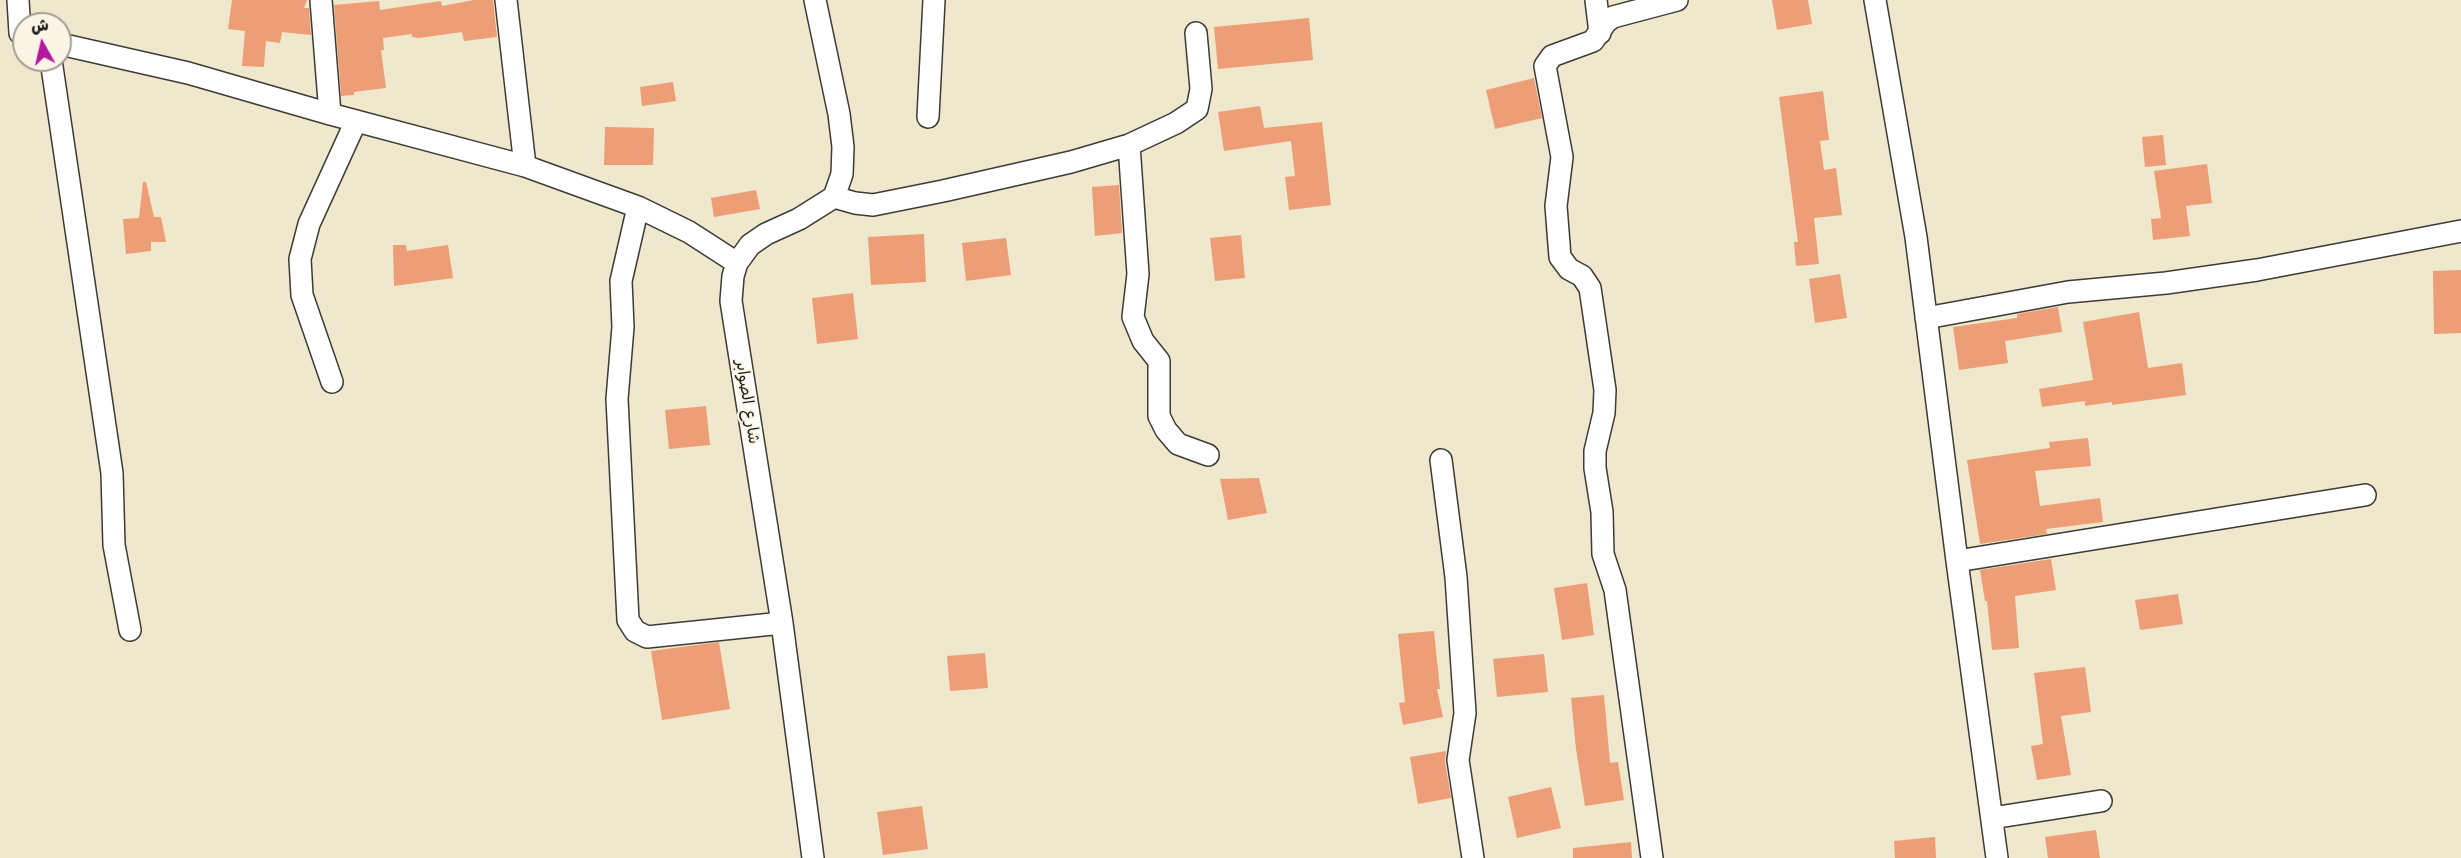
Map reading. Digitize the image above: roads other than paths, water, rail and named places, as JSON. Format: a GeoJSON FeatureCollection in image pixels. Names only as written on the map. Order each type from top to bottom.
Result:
{"type":"FeatureCollection","features":[{"type":"Feature","properties":{"kind":"street"},"geometry":{"type":"LineString","coordinates":[[321,0],[330,114]]}},
{"type":"Feature","properties":{"kind":"street"},"geometry":{"type":"LineString","coordinates":[[506,0],[525,166]]}},
{"type":"Feature","properties":{"kind":"street"},"geometry":{"type":"LineString","coordinates":[[72,47],[188,73],[525,166],[638,207],[689,232],[736,263],[750,245],[766,234],[799,219],[834,197],[842,174],[843,147],[839,114],[814,0]]}},
{"type":"Feature","properties":{"kind":"street"},"geometry":{"type":"LineString","coordinates":[[928,117],[934,0]]}},
{"type":"Feature","properties":{"kind":"street"},"geometry":{"type":"LineString","coordinates":[[1596,0],[1600,33]]}},
{"type":"Feature","properties":{"kind":"street"},"geometry":{"type":"LineString","coordinates":[[1652,858],[1615,591],[1603,554],[1602,512],[1595,468],[1595,451],[1604,413],[1605,390],[1590,288],[1582,276],[1569,269],[1560,257],[1556,206],[1562,157],[1545,66],[1552,56],[1593,41],[1606,22],[1613,17],[1677,0]]}},
{"type":"Feature","properties":{"kind":"street"},"geometry":{"type":"LineString","coordinates":[[1876,1],[1905,166],[1997,858]]}},
{"type":"Feature","properties":{"kind":"street"},"geometry":{"type":"LineString","coordinates":[[834,197],[873,205],[1013,175],[1129,145],[1176,123],[1197,109],[1201,88],[1196,33]]}},
{"type":"Feature","properties":{"kind":"street"},"geometry":{"type":"LineString","coordinates":[[53,72],[112,473],[114,545],[130,630]]}},
{"type":"Feature","properties":{"kind":"street"},"geometry":{"type":"LineString","coordinates":[[332,382],[302,295],[300,259],[309,224],[356,121]]}},
{"type":"Feature","properties":{"kind":"street"},"geometry":{"type":"LineString","coordinates":[[1129,145],[1138,274],[1134,317],[1143,341],[1159,361],[1161,376],[1159,416],[1166,430],[1178,444],[1208,455]]}},
{"type":"Feature","properties":{"kind":"street"},"geometry":{"type":"LineString","coordinates":[[638,207],[621,281],[623,327],[617,399],[628,620],[635,631],[647,637],[782,623]]}},
{"type":"Feature","properties":{"kind":"street"},"geometry":{"type":"LineString","coordinates":[[1926,318],[2068,292],[2166,283],[2257,270],[2461,231]]}},
{"type":"Feature","properties":{"kind":"street","name":"شارع الصوابر"},"geometry":{"type":"LineString","coordinates":[[736,263],[731,301],[782,623],[813,858]]}},
{"type":"Feature","properties":{"kind":"street"},"geometry":{"type":"LineString","coordinates":[[1441,460],[1456,577],[1465,713],[1458,760],[1473,858]]}},
{"type":"Feature","properties":{"kind":"street"},"geometry":{"type":"LineString","coordinates":[[1956,561],[2365,495]]}},
{"type":"Feature","properties":{"kind":"street"},"geometry":{"type":"LineString","coordinates":[[1992,818],[2101,801]]}}]}
